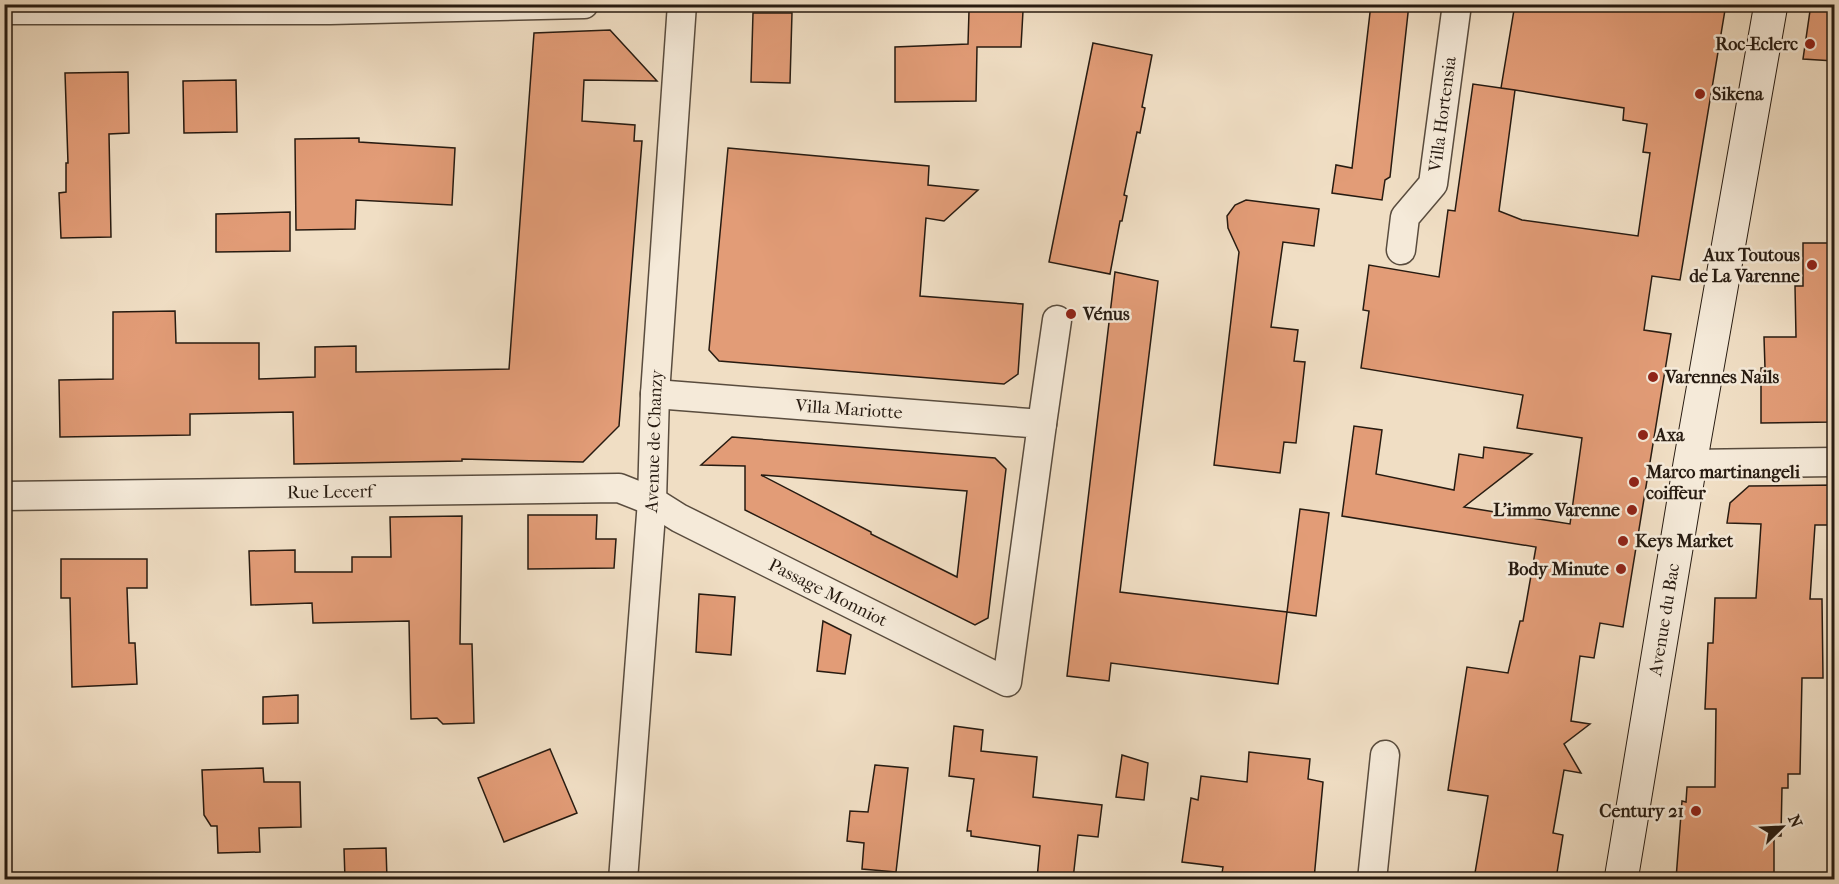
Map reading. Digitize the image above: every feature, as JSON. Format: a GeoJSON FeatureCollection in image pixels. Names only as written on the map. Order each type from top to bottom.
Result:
{"type":"FeatureCollection","features":[{"type":"Feature","properties":{"kind":"main road","name":"Avenue du Bac"},"geometry":{"type":"LineString","coordinates":[[1621,879],[1690,464],[1771,4]]}},
{"type":"Feature","properties":{"kind":"street"},"geometry":{"type":"LineString","coordinates":[[4,10],[584,4]]}},
{"type":"Feature","properties":{"kind":"street","name":"Avenue de Chanzy"},"geometry":{"type":"LineString","coordinates":[[623,879],[652,501],[656,394],[682,4]]}},
{"type":"Feature","properties":{"kind":"street","name":"Villa Hortensia"},"geometry":{"type":"LineString","coordinates":[[1401,250],[1405,217],[1433,184],[1457,4]]}},
{"type":"Feature","properties":{"kind":"street"},"geometry":{"type":"LineString","coordinates":[[1042,424],[1057,320]]}},
{"type":"Feature","properties":{"kind":"street","name":"Villa Mariotte"},"geometry":{"type":"LineString","coordinates":[[656,394],[1042,424]]}},
{"type":"Feature","properties":{"kind":"street","name":"Passage Monniot"},"geometry":{"type":"LineString","coordinates":[[652,501],[679,518],[1007,682],[1042,424]]}},
{"type":"Feature","properties":{"kind":"street"},"geometry":{"type":"LineString","coordinates":[[1690,464],[1834,462]]}},
{"type":"Feature","properties":{"kind":"street","name":"Rue Lecerf"},"geometry":{"type":"LineString","coordinates":[[4,496],[619,488],[652,501]]}},
{"type":"Feature","properties":{"kind":"street"},"geometry":{"type":"LineString","coordinates":[[1372,879],[1385,755]]}},
{"type":"Feature","properties":{"kind":"building"},"geometry":{"type":"Polygon","coordinates":[[[1371,4],[1409,4],[1390,177],[1385,180],[1382,200],[1332,193],[1336,165],[1352,168],[1371,4]]]}},
{"type":"Feature","properties":{"kind":"building"},"geometry":{"type":"Polygon","coordinates":[[[1515,4],[1726,4],[1680,280],[1652,276],[1644,330],[1671,334],[1623,627],[1600,623],[1594,658],[1580,656],[1571,721],[1590,724],[1564,744],[1581,773],[1564,770],[1553,833],[1563,835],[1556,879],[1474,879],[1488,796],[1448,790],[1467,667],[1508,673],[1520,621],[1523,621],[1536,547],[1342,516],[1354,426],[1382,430],[1376,474],[1454,490],[1459,454],[1483,458],[1484,447],[1532,454],[1464,507],[1570,524],[1582,438],[1517,428],[1523,395],[1361,368],[1369,311],[1363,310],[1369,265],[1439,277],[1448,210],[1455,211],[1473,84],[1501,88],[1515,4]],[[1515,90],[1499,211],[1522,220],[1638,236],[1650,153],[1643,152],[1647,124],[1623,120],[1624,108],[1515,90]]]}},
{"type":"Feature","properties":{"kind":"building"},"geometry":{"type":"Polygon","coordinates":[[[1811,4],[1834,4],[1834,61],[1803,59],[1811,4]]]}},
{"type":"Feature","properties":{"kind":"building"},"geometry":{"type":"Polygon","coordinates":[[[969,11],[1023,11],[1021,47],[977,47],[976,101],[895,102],[895,47],[968,44],[969,11]]]}},
{"type":"Feature","properties":{"kind":"building"},"geometry":{"type":"Polygon","coordinates":[[[753,13],[792,13],[790,83],[751,82],[753,13]]]}},
{"type":"Feature","properties":{"kind":"building"},"geometry":{"type":"Polygon","coordinates":[[[610,30],[657,81],[584,80],[582,121],[635,125],[634,141],[642,141],[619,426],[583,462],[462,459],[462,461],[294,464],[293,412],[190,414],[190,435],[60,437],[59,380],[113,379],[113,312],[175,311],[176,343],[259,343],[259,379],[315,377],[315,347],[356,346],[356,372],[509,369],[534,33],[610,30]]]}},
{"type":"Feature","properties":{"kind":"building"},"geometry":{"type":"Polygon","coordinates":[[[1093,43],[1152,55],[1142,107],[1145,108],[1140,133],[1137,132],[1124,195],[1127,196],[1110,274],[1049,262],[1093,43]]]}},
{"type":"Feature","properties":{"kind":"building"},"geometry":{"type":"Polygon","coordinates":[[[128,72],[129,133],[109,134],[111,237],[61,238],[59,193],[66,192],[66,163],[68,163],[65,73],[128,72]]]}},
{"type":"Feature","properties":{"kind":"building"},"geometry":{"type":"Polygon","coordinates":[[[236,80],[237,132],[184,133],[183,81],[236,80]]]}},
{"type":"Feature","properties":{"kind":"building"},"geometry":{"type":"Polygon","coordinates":[[[359,138],[359,142],[455,148],[452,205],[356,200],[355,229],[296,230],[295,139],[359,138]]]}},
{"type":"Feature","properties":{"kind":"building"},"geometry":{"type":"Polygon","coordinates":[[[728,148],[929,166],[928,185],[978,190],[944,221],[926,218],[920,296],[1023,304],[1018,374],[1004,384],[719,361],[709,350],[728,148]]]}},
{"type":"Feature","properties":{"kind":"building"},"geometry":{"type":"Polygon","coordinates":[[[1246,200],[1319,209],[1314,246],[1283,242],[1271,327],[1298,330],[1294,361],[1305,362],[1296,443],[1284,442],[1280,473],[1214,465],[1239,252],[1228,228],[1227,216],[1235,205],[1246,200]]]}},
{"type":"Feature","properties":{"kind":"building"},"geometry":{"type":"Polygon","coordinates":[[[290,212],[290,251],[216,252],[216,214],[290,212]]]}},
{"type":"Feature","properties":{"kind":"building"},"geometry":{"type":"Polygon","coordinates":[[[1803,243],[1834,243],[1834,422],[1761,423],[1761,368],[1765,368],[1764,337],[1796,337],[1795,286],[1803,286],[1803,243]]]}},
{"type":"Feature","properties":{"kind":"building"},"geometry":{"type":"Polygon","coordinates":[[[1115,272],[1158,281],[1120,592],[1287,612],[1278,684],[1111,663],[1109,681],[1067,676],[1115,272]]]}},
{"type":"Feature","properties":{"kind":"building"},"geometry":{"type":"Polygon","coordinates":[[[732,437],[995,458],[1006,469],[988,618],[975,625],[745,510],[745,466],[701,465],[732,437]],[[761,475],[957,577],[967,491],[761,475]]]}},
{"type":"Feature","properties":{"kind":"building"},"geometry":{"type":"Polygon","coordinates":[[[1834,485],[1834,525],[1815,525],[1810,599],[1822,599],[1823,678],[1802,678],[1800,774],[1788,774],[1788,788],[1782,788],[1781,836],[1774,836],[1774,879],[1676,879],[1682,801],[1686,802],[1687,787],[1715,787],[1716,709],[1705,709],[1708,643],[1713,643],[1715,598],[1756,598],[1761,524],[1727,523],[1730,503],[1749,486],[1834,485]]]}},
{"type":"Feature","properties":{"kind":"building"},"geometry":{"type":"Polygon","coordinates":[[[1300,509],[1329,513],[1316,616],[1287,612],[1300,509]]]}},
{"type":"Feature","properties":{"kind":"building"},"geometry":{"type":"Polygon","coordinates":[[[528,515],[597,515],[596,539],[616,539],[614,568],[528,569],[528,515]]]}},
{"type":"Feature","properties":{"kind":"building"},"geometry":{"type":"Polygon","coordinates":[[[462,516],[460,644],[472,644],[474,723],[443,724],[437,718],[411,719],[409,621],[313,623],[312,603],[251,605],[249,551],[295,550],[295,572],[352,572],[352,557],[391,557],[390,517],[462,516]]]}},
{"type":"Feature","properties":{"kind":"building"},"geometry":{"type":"Polygon","coordinates":[[[61,559],[147,559],[147,588],[127,588],[129,643],[135,643],[137,684],[72,687],[70,598],[61,598],[61,559]]]}},
{"type":"Feature","properties":{"kind":"building"},"geometry":{"type":"Polygon","coordinates":[[[699,594],[735,597],[731,655],[696,652],[699,594]]]}},
{"type":"Feature","properties":{"kind":"building"},"geometry":{"type":"Polygon","coordinates":[[[823,621],[851,635],[845,674],[817,671],[823,621]]]}},
{"type":"Feature","properties":{"kind":"building"},"geometry":{"type":"Polygon","coordinates":[[[298,695],[298,723],[263,724],[263,697],[298,695]]]}},
{"type":"Feature","properties":{"kind":"building"},"geometry":{"type":"Polygon","coordinates":[[[954,726],[983,730],[981,751],[1037,757],[1033,797],[1102,805],[1098,837],[1078,835],[1073,879],[1037,879],[1040,846],[971,836],[971,831],[967,831],[974,779],[949,776],[954,726]]]}},
{"type":"Feature","properties":{"kind":"building"},"geometry":{"type":"Polygon","coordinates":[[[550,749],[577,813],[504,842],[478,778],[550,749]]]}},
{"type":"Feature","properties":{"kind":"building"},"geometry":{"type":"Polygon","coordinates":[[[1249,752],[1310,759],[1308,779],[1323,782],[1314,879],[1221,879],[1223,867],[1182,862],[1191,798],[1198,800],[1201,776],[1247,782],[1249,752]]]}},
{"type":"Feature","properties":{"kind":"building"},"geometry":{"type":"Polygon","coordinates":[[[1122,755],[1148,763],[1144,800],[1116,797],[1122,755]]]}},
{"type":"Feature","properties":{"kind":"building"},"geometry":{"type":"Polygon","coordinates":[[[875,765],[908,768],[896,872],[862,869],[864,843],[847,841],[850,811],[868,812],[875,765]]]}},
{"type":"Feature","properties":{"kind":"building"},"geometry":{"type":"Polygon","coordinates":[[[263,768],[264,782],[300,782],[301,827],[259,828],[260,852],[218,853],[217,826],[211,826],[204,815],[202,770],[263,768]]]}},
{"type":"Feature","properties":{"kind":"building"},"geometry":{"type":"Polygon","coordinates":[[[386,848],[387,879],[345,879],[344,849],[386,848]]]}},
{"type":"Feature","properties":{"kind":"place","name":"Roc-Eclerc"},"geometry":{"type":"Point","coordinates":[1810,44]}},
{"type":"Feature","properties":{"kind":"place","name":"Sikena"},"geometry":{"type":"Point","coordinates":[1700,94]}},
{"type":"Feature","properties":{"kind":"place","name":"Aux Toutous de La Varenne"},"geometry":{"type":"Point","coordinates":[1812,265]}},
{"type":"Feature","properties":{"kind":"place","name":"Vénus"},"geometry":{"type":"Point","coordinates":[1071,314]}},
{"type":"Feature","properties":{"kind":"place","name":"Varennes Nails"},"geometry":{"type":"Point","coordinates":[1653,377]}},
{"type":"Feature","properties":{"kind":"place","name":"Axa"},"geometry":{"type":"Point","coordinates":[1643,435]}},
{"type":"Feature","properties":{"kind":"place","name":"Marco martinangeli coiffeur"},"geometry":{"type":"Point","coordinates":[1634,482]}},
{"type":"Feature","properties":{"kind":"place","name":"L'immo Varenne"},"geometry":{"type":"Point","coordinates":[1632,510]}},
{"type":"Feature","properties":{"kind":"place","name":"Keys Market"},"geometry":{"type":"Point","coordinates":[1623,541]}},
{"type":"Feature","properties":{"kind":"place","name":"Body Minute"},"geometry":{"type":"Point","coordinates":[1621,569]}},
{"type":"Feature","properties":{"kind":"place","name":"Century 21"},"geometry":{"type":"Point","coordinates":[1696,811]}}]}
